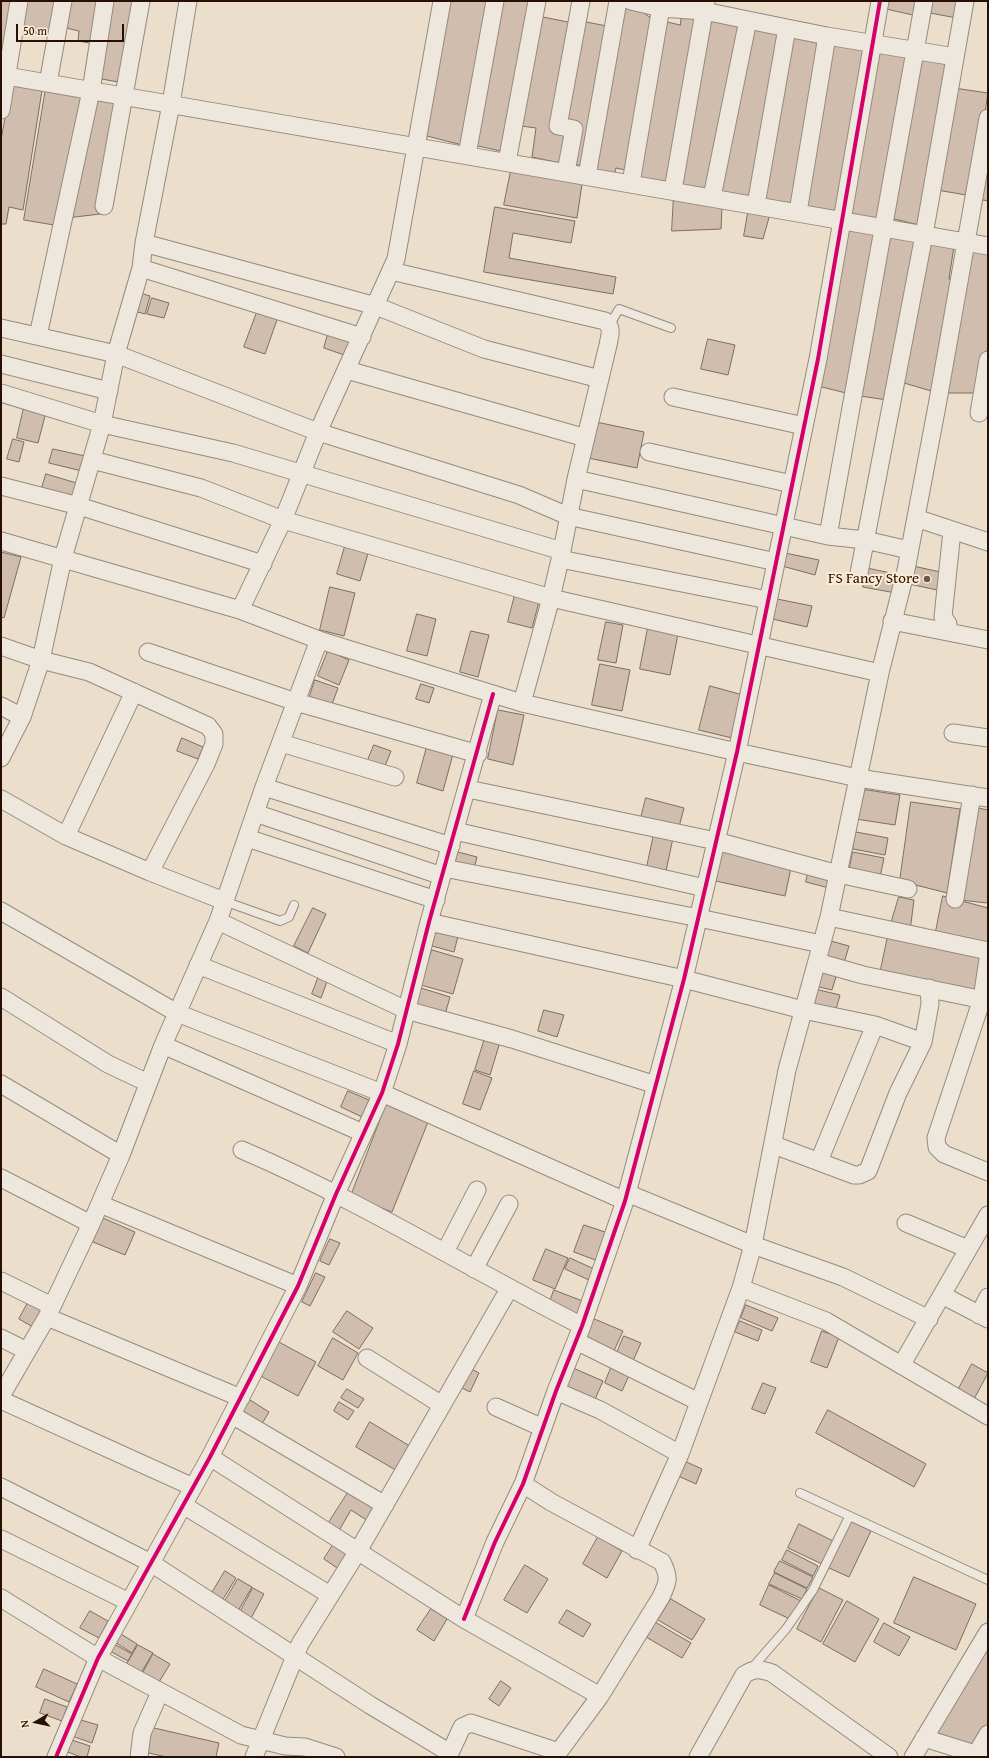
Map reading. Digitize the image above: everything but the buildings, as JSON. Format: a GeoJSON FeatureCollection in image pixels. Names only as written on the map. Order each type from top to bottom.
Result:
{"type":"FeatureCollection","features":[{"type":"Feature","properties":{"kind":"street"},"geometry":{"type":"LineString","coordinates":[[1,110],[4,75],[19,1]]}},
{"type":"Feature","properties":{"kind":"street"},"geometry":{"type":"LineString","coordinates":[[48,83],[63,1]]}},
{"type":"Feature","properties":{"kind":"street"},"geometry":{"type":"LineString","coordinates":[[38,336],[90,90],[105,1]]}},
{"type":"Feature","properties":{"kind":"street"},"geometry":{"type":"LineString","coordinates":[[104,206],[141,1]]}},
{"type":"Feature","properties":{"kind":"street"},"geometry":{"type":"LineString","coordinates":[[1,758],[22,716],[41,660],[64,558],[102,424],[116,354],[141,268],[144,243],[171,104],[188,1]]}},
{"type":"Feature","properties":{"kind":"street"},"geometry":{"type":"LineString","coordinates":[[240,610],[283,520],[318,432],[396,259],[442,1]]}},
{"type":"Feature","properties":{"kind":"street"},"geometry":{"type":"LineString","coordinates":[[467,155],[495,1]]}},
{"type":"Feature","properties":{"kind":"street"},"geometry":{"type":"LineString","coordinates":[[507,162],[537,1]]}},
{"type":"Feature","properties":{"kind":"street"},"geometry":{"type":"LineString","coordinates":[[566,172],[574,128],[558,126],[580,1]]}},
{"type":"Feature","properties":{"kind":"street"},"geometry":{"type":"LineString","coordinates":[[587,176],[618,1]]}},
{"type":"Feature","properties":{"kind":"street"},"geometry":{"type":"LineString","coordinates":[[631,1],[661,5],[705,6],[748,20],[786,28],[955,57]]}},
{"type":"Feature","properties":{"kind":"street"},"geometry":{"type":"LineString","coordinates":[[464,1619],[495,1542],[523,1484],[556,1391],[579,1333],[626,1197],[684,979],[737,752],[804,426],[880,1]]}},
{"type":"Feature","properties":{"kind":"street"},"geometry":{"type":"LineString","coordinates":[[828,536],[924,1]]}},
{"type":"Feature","properties":{"kind":"street"},"geometry":{"type":"LineString","coordinates":[[859,573],[924,235],[966,1]]}},
{"type":"Feature","properties":{"kind":"street"},"geometry":{"type":"LineString","coordinates":[[631,183],[661,5]]}},
{"type":"Feature","properties":{"kind":"street"},"geometry":{"type":"LineString","coordinates":[[673,190],[705,6]]}},
{"type":"Feature","properties":{"kind":"street"},"geometry":{"type":"LineString","coordinates":[[712,198],[748,20]]}},
{"type":"Feature","properties":{"kind":"street"},"geometry":{"type":"LineString","coordinates":[[756,205],[786,28]]}},
{"type":"Feature","properties":{"kind":"street"},"geometry":{"type":"LineString","coordinates":[[798,212],[827,36]]}},
{"type":"Feature","properties":{"kind":"street"},"geometry":{"type":"LineString","coordinates":[[4,75],[673,190],[988,246]]}},
{"type":"Feature","properties":{"kind":"street"},"geometry":{"type":"LineString","coordinates":[[637,1550],[680,1454],[741,1288],[753,1245],[774,1145],[787,1070],[829,917],[880,672],[916,518],[988,118]]}},
{"type":"Feature","properties":{"kind":"street"},"geometry":{"type":"LineString","coordinates":[[144,243],[376,306],[484,349],[600,379]]}},
{"type":"Feature","properties":{"kind":"street"},"geometry":{"type":"LineString","coordinates":[[141,268],[362,337]]}},
{"type":"Feature","properties":{"kind":"street"},"geometry":{"type":"LineString","coordinates":[[391,271],[605,321],[609,326],[610,331],[608,345],[576,479],[561,555],[551,598],[522,703]]}},
{"type":"Feature","properties":{"kind":"street"},"geometry":{"type":"LineString","coordinates":[[1,328],[116,354],[318,432],[519,495],[568,516],[776,562]]}},
{"type":"Feature","properties":{"kind":"street"},"geometry":{"type":"LineString","coordinates":[[979,413],[988,360]]}},
{"type":"Feature","properties":{"kind":"street"},"geometry":{"type":"LineString","coordinates":[[1,364],[109,391]]}},
{"type":"Feature","properties":{"kind":"street"},"geometry":{"type":"LineString","coordinates":[[347,370],[586,438]]}},
{"type":"Feature","properties":{"kind":"street"},"geometry":{"type":"LineString","coordinates":[[1,393],[102,424],[233,453],[302,473],[561,555],[768,600]]}},
{"type":"Feature","properties":{"kind":"street"},"geometry":{"type":"LineString","coordinates":[[673,397],[804,426]]}},
{"type":"Feature","properties":{"kind":"street"},"geometry":{"type":"LineString","coordinates":[[649,452],[792,484]]}},
{"type":"Feature","properties":{"kind":"street"},"geometry":{"type":"LineString","coordinates":[[92,460],[201,488],[283,520],[551,598],[880,672]]}},
{"type":"Feature","properties":{"kind":"street"},"geometry":{"type":"LineString","coordinates":[[576,479],[828,536],[865,540],[909,550]]}},
{"type":"Feature","properties":{"kind":"street"},"geometry":{"type":"LineString","coordinates":[[1,486],[79,506],[263,564]]}},
{"type":"Feature","properties":{"kind":"street"},"geometry":{"type":"LineString","coordinates":[[916,518],[988,542]]}},
{"type":"Feature","properties":{"kind":"street"},"geometry":{"type":"LineString","coordinates":[[947,632],[948,624],[943,617],[952,531]]}},
{"type":"Feature","properties":{"kind":"street"},"geometry":{"type":"LineString","coordinates":[[1,541],[240,610],[319,640],[522,703],[858,778],[980,796],[955,899]]}},
{"type":"Feature","properties":{"kind":"street"},"geometry":{"type":"LineString","coordinates":[[892,621],[988,640]]}},
{"type":"Feature","properties":{"kind":"street"},"geometry":{"type":"LineString","coordinates":[[1,1396],[50,1311],[100,1204],[121,1154],[163,1044],[218,921],[264,787],[319,640]]}},
{"type":"Feature","properties":{"kind":"street"},"geometry":{"type":"LineString","coordinates":[[1,646],[41,660],[89,672],[208,726],[214,734],[214,744],[206,764],[150,872]]}},
{"type":"Feature","properties":{"kind":"street"},"geometry":{"type":"LineString","coordinates":[[148,652],[296,702],[478,754]]}},
{"type":"Feature","properties":{"kind":"street"},"geometry":{"type":"LineString","coordinates":[[66,836],[134,692]]}},
{"type":"Feature","properties":{"kind":"street"},"geometry":{"type":"LineString","coordinates":[[56,1757],[98,1658],[210,1457],[298,1286],[336,1194],[382,1094],[398,1044],[429,922],[494,694]]}},
{"type":"Feature","properties":{"kind":"street"},"geometry":{"type":"LineString","coordinates":[[1,706],[22,716]]}},
{"type":"Feature","properties":{"kind":"street"},"geometry":{"type":"LineString","coordinates":[[954,733],[988,738]]}},
{"type":"Feature","properties":{"kind":"street"},"geometry":{"type":"LineString","coordinates":[[281,744],[395,777]]}},
{"type":"Feature","properties":{"kind":"street"},"geometry":{"type":"LineString","coordinates":[[264,787],[453,839],[705,888]]}},
{"type":"Feature","properties":{"kind":"street"},"geometry":{"type":"LineString","coordinates":[[468,789],[716,841],[838,874],[908,889]]}},
{"type":"Feature","properties":{"kind":"street"},"geometry":{"type":"LineString","coordinates":[[1,799],[66,836],[150,872],[224,901]]}},
{"type":"Feature","properties":{"kind":"street"},"geometry":{"type":"LineString","coordinates":[[255,813],[443,872],[698,918],[822,944]]}},
{"type":"Feature","properties":{"kind":"street"},"geometry":{"type":"LineString","coordinates":[[247,838],[436,900]]}},
{"type":"Feature","properties":{"kind":"street"},"geometry":{"type":"LineString","coordinates":[[1,911],[177,1013],[382,1094],[626,1197],[843,1277],[929,1319]]}},
{"type":"Feature","properties":{"kind":"street"},"geometry":{"type":"LineString","coordinates":[[829,917],[988,951]]}},
{"type":"Feature","properties":{"kind":"street"},"geometry":{"type":"LineString","coordinates":[[218,921],[406,1010],[512,1039],[656,1085]]}},
{"type":"Feature","properties":{"kind":"street"},"geometry":{"type":"LineString","coordinates":[[429,922],[684,979],[803,1010],[875,1025],[923,1042]]}},
{"type":"Feature","properties":{"kind":"street"},"geometry":{"type":"LineString","coordinates":[[988,959],[985,1000],[936,1138],[937,1147],[944,1154],[988,1172]]}},
{"type":"Feature","properties":{"kind":"street"},"geometry":{"type":"LineString","coordinates":[[817,962],[863,975],[985,1000]]}},
{"type":"Feature","properties":{"kind":"street"},"geometry":{"type":"LineString","coordinates":[[198,965],[398,1044]]}},
{"type":"Feature","properties":{"kind":"street"},"geometry":{"type":"LineString","coordinates":[[774,1145],[854,1175],[859,1175],[868,1171],[898,1093],[923,1042],[930,1004],[929,988]]}},
{"type":"Feature","properties":{"kind":"street"},"geometry":{"type":"LineString","coordinates":[[1,997],[108,1064],[148,1083]]}},
{"type":"Feature","properties":{"kind":"street"},"geometry":{"type":"LineString","coordinates":[[819,1161],[875,1025]]}},
{"type":"Feature","properties":{"kind":"street"},"geometry":{"type":"LineString","coordinates":[[163,1044],[363,1133]]}},
{"type":"Feature","properties":{"kind":"street"},"geometry":{"type":"LineString","coordinates":[[1,1084],[121,1154]]}},
{"type":"Feature","properties":{"kind":"street"},"geometry":{"type":"LineString","coordinates":[[242,1150],[336,1194],[445,1252],[509,1289],[579,1333],[699,1402]]}},
{"type":"Feature","properties":{"kind":"street"},"geometry":{"type":"LineString","coordinates":[[1,1178],[91,1224]]}},
{"type":"Feature","properties":{"kind":"street"},"geometry":{"type":"LineString","coordinates":[[445,1252],[477,1190]]}},
{"type":"Feature","properties":{"kind":"street"},"geometry":{"type":"LineString","coordinates":[[100,1204],[298,1286]]}},
{"type":"Feature","properties":{"kind":"street"},"geometry":{"type":"LineString","coordinates":[[474,1269],[509,1204]]}},
{"type":"Feature","properties":{"kind":"street"},"geometry":{"type":"LineString","coordinates":[[902,1364],[988,1215]]}},
{"type":"Feature","properties":{"kind":"street"},"geometry":{"type":"LineString","coordinates":[[906,1223],[968,1249]]}},
{"type":"Feature","properties":{"kind":"street"},"geometry":{"type":"LineString","coordinates":[[1,1281],[50,1311],[241,1398]]}},
{"type":"Feature","properties":{"kind":"street"},"geometry":{"type":"LineString","coordinates":[[741,1288],[826,1321],[902,1364],[988,1416]]}},
{"type":"Feature","properties":{"kind":"street"},"geometry":{"type":"LineString","coordinates":[[254,1757],[300,1644],[358,1551],[509,1289]]}},
{"type":"Feature","properties":{"kind":"street"},"geometry":{"type":"LineString","coordinates":[[942,1295],[983,1317],[988,1297]]}},
{"type":"Feature","properties":{"kind":"street"},"geometry":{"type":"LineString","coordinates":[[1,1338],[27,1351]]}},
{"type":"Feature","properties":{"kind":"street"},"geometry":{"type":"LineString","coordinates":[[367,1358],[442,1405]]}},
{"type":"Feature","properties":{"kind":"street"},"geometry":{"type":"LineString","coordinates":[[556,1391],[600,1410],[680,1454]]}},
{"type":"Feature","properties":{"kind":"street"},"geometry":{"type":"LineString","coordinates":[[1,1400],[193,1487]]}},
{"type":"Feature","properties":{"kind":"street"},"geometry":{"type":"LineString","coordinates":[[496,1407],[543,1428]]}},
{"type":"Feature","properties":{"kind":"street"},"geometry":{"type":"LineString","coordinates":[[232,1415],[385,1505]]}},
{"type":"Feature","properties":{"kind":"street"},"geometry":{"type":"LineString","coordinates":[[210,1457],[464,1619],[600,1696]]}},
{"type":"Feature","properties":{"kind":"street"},"geometry":{"type":"LineString","coordinates":[[1,1487],[151,1563],[449,1755],[462,1727],[471,1723],[557,1755],[600,1696],[661,1597],[668,1582],[667,1572],[662,1562],[637,1550],[551,1502],[523,1484]]}},
{"type":"Feature","properties":{"kind":"street"},"geometry":{"type":"LineString","coordinates":[[183,1505],[330,1595]]}},
{"type":"Feature","properties":{"kind":"street"},"geometry":{"type":"LineString","coordinates":[[1,1539],[129,1602]]}},
{"type":"Feature","properties":{"kind":"street"},"geometry":{"type":"LineString","coordinates":[[1,1598],[98,1658],[241,1736],[260,1741],[305,1747],[336,1757]]}},
{"type":"Feature","properties":{"kind":"street"},"geometry":{"type":"LineString","coordinates":[[913,1757],[988,1632]]}},
{"type":"Feature","properties":{"kind":"street"},"geometry":{"type":"LineString","coordinates":[[698,1757],[744,1675],[751,1670],[759,1669],[772,1673],[878,1754]]}},
{"type":"Feature","properties":{"kind":"street"},"geometry":{"type":"LineString","coordinates":[[139,1757],[142,1734],[160,1692]]}},
{"type":"Feature","properties":{"kind":"street"},"geometry":{"type":"LineString","coordinates":[[924,1738],[980,1756],[988,1734]]}},
{"type":"Feature","properties":{"kind":"lane"},"geometry":{"type":"LineString","coordinates":[[609,326],[619,309],[671,328]]}},
{"type":"Feature","properties":{"kind":"lane"},"geometry":{"type":"LineString","coordinates":[[224,901],[280,921],[289,917],[294,905]]}},
{"type":"Feature","properties":{"kind":"lane"},"geometry":{"type":"LineString","coordinates":[[800,1493],[849,1517],[988,1580]]}},
{"type":"Feature","properties":{"kind":"lane"},"geometry":{"type":"LineString","coordinates":[[751,1670],[786,1629],[813,1590],[849,1517]]}},
{"type":"Feature","properties":{"kind":"cycle path"},"geometry":{"type":"LineString","coordinates":[[464,1619],[495,1542],[523,1484],[556,1391],[582,1326],[625,1201],[684,979],[737,752],[818,359],[880,1]]}},
{"type":"Feature","properties":{"kind":"cycle path"},"geometry":{"type":"LineString","coordinates":[[56,1757],[98,1658],[210,1457],[298,1286],[336,1194],[382,1093],[398,1044],[429,922],[493,694]]}},
{"type":"Feature","properties":{"kind":"place","name":"FS Fancy Store"},"geometry":{"type":"Point","coordinates":[927,579]}}]}
